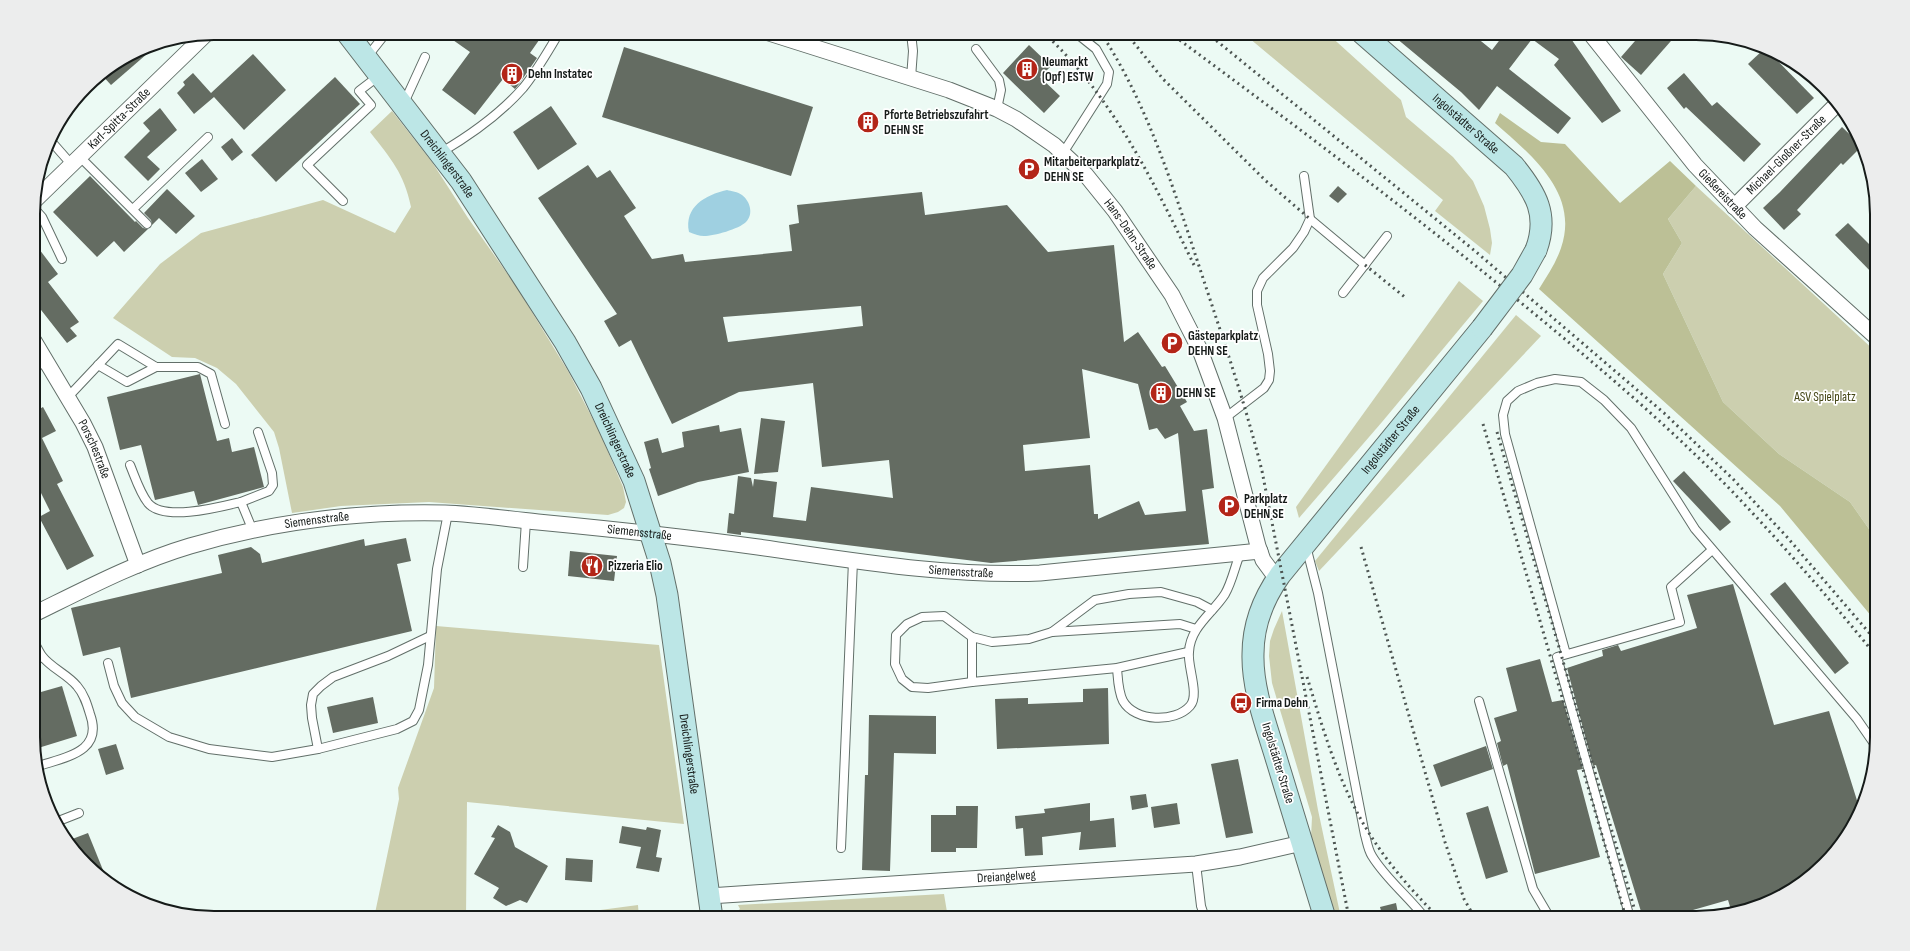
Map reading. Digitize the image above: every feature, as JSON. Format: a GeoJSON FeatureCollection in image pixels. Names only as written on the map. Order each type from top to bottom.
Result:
{"type":"FeatureCollection","features":[{"type":"Feature","properties":{"kind":"street","name":"Karl-Spitta-Straße"},"geometry":{"type":"LineString","coordinates":[[41,195],[200,40]]}},
{"type":"Feature","properties":{"kind":"street","name":"Dreichlingerstraße"},"geometry":{"type":"LineString","coordinates":[[353,40],[381,74],[461,181],[565,342],[592,388],[634,481],[651,533],[667,595],[711,911]]}},
{"type":"Feature","properties":{"kind":"street","name":"Hans-Dehn-Straße"},"geometry":{"type":"LineString","coordinates":[[791,40],[949,90],[996,109],[1033,130],[1063,153],[1086,175],[1115,211],[1179,307],[1200,350],[1225,418],[1260,552],[1266,564],[1277,578]]}},
{"type":"Feature","properties":{"kind":"street","name":"Ingolstädter Straße"},"geometry":{"type":"LineString","coordinates":[[1323,911],[1262,711],[1253,666],[1254,636],[1260,612],[1265,598],[1277,578],[1482,328],[1522,275],[1536,250],[1542,229],[1542,218],[1535,196],[1526,180],[1514,166],[1370,40]]}},
{"type":"Feature","properties":{"kind":"street","name":"Gießereistraße"},"geometry":{"type":"LineString","coordinates":[[1601,40],[1695,165],[1755,228],[1870,332]]}},
{"type":"Feature","properties":{"kind":"street","name":"Michael-Gloßner-Straße"},"geometry":{"type":"LineString","coordinates":[[1734,207],[1834,107]]}},
{"type":"Feature","properties":{"kind":"street","name":"Porschestraße"},"geometry":{"type":"LineString","coordinates":[[40,365],[68,397],[97,453],[138,565]]}},
{"type":"Feature","properties":{"kind":"street","name":"Siemensstraße"},"geometry":{"type":"LineString","coordinates":[[40,611],[138,565],[190,546],[253,531],[340,518],[411,513],[448,513],[651,533],[853,560],[956,572],[1004,575],[1040,573],[1260,552]]}},
{"type":"Feature","properties":{"kind":"street","name":"Dreiangelweg"},"geometry":{"type":"LineString","coordinates":[[709,896],[1196,864],[1240,857],[1302,843]]}},
{"type":"Feature","properties":{"kind":"lane"},"geometry":{"type":"LineString","coordinates":[[367,58],[381,40]]}},
{"type":"Feature","properties":{"kind":"lane"},"geometry":{"type":"LineString","coordinates":[[440,153],[457,143],[501,109],[523,87],[553,40]]}},
{"type":"Feature","properties":{"kind":"lane"},"geometry":{"type":"LineString","coordinates":[[911,78],[913,51],[912,40]]}},
{"type":"Feature","properties":{"kind":"lane"},"geometry":{"type":"LineString","coordinates":[[1063,153],[1107,84],[1109,72],[1096,49],[1085,40]]}},
{"type":"Feature","properties":{"kind":"lane"},"geometry":{"type":"LineString","coordinates":[[976,49],[999,80],[1001,90],[996,109]]}},
{"type":"Feature","properties":{"kind":"lane"},"geometry":{"type":"LineString","coordinates":[[403,104],[425,56]]}},
{"type":"Feature","properties":{"kind":"lane"},"geometry":{"type":"LineString","coordinates":[[344,201],[307,165],[372,105],[359,91],[381,74]]}},
{"type":"Feature","properties":{"kind":"lane"},"geometry":{"type":"LineString","coordinates":[[133,209],[208,137]]}},
{"type":"Feature","properties":{"kind":"lane"},"geometry":{"type":"LineString","coordinates":[[55,144],[133,209],[147,224]]}},
{"type":"Feature","properties":{"kind":"lane"},"geometry":{"type":"LineString","coordinates":[[1225,418],[1264,388],[1269,380],[1270,371],[1268,354],[1257,305],[1257,291],[1263,278],[1293,248],[1304,232],[1310,219],[1304,176]]}},
{"type":"Feature","properties":{"kind":"lane"},"geometry":{"type":"LineString","coordinates":[[40,211],[62,259]]}},
{"type":"Feature","properties":{"kind":"lane"},"geometry":{"type":"LineString","coordinates":[[1310,219],[1365,265]]}},
{"type":"Feature","properties":{"kind":"lane"},"geometry":{"type":"LineString","coordinates":[[1343,293],[1388,236]]}},
{"type":"Feature","properties":{"kind":"lane"},"geometry":{"type":"LineString","coordinates":[[68,397],[118,344],[156,367]]}},
{"type":"Feature","properties":{"kind":"lane"},"geometry":{"type":"LineString","coordinates":[[98,365],[127,382],[156,367],[198,367],[211,374],[225,424]]}},
{"type":"Feature","properties":{"kind":"lane"},"geometry":{"type":"LineString","coordinates":[[1566,654],[1505,434],[1503,415],[1507,401],[1518,391],[1555,379],[1581,382],[1604,400],[1630,428],[1695,529],[1857,719],[1870,738]]}},
{"type":"Feature","properties":{"kind":"lane"},"geometry":{"type":"LineString","coordinates":[[130,465],[143,495],[149,504],[156,510],[199,512],[240,502],[269,491],[273,485],[272,474],[258,432]]}},
{"type":"Feature","properties":{"kind":"lane"},"geometry":{"type":"LineString","coordinates":[[240,502],[253,531]]}},
{"type":"Feature","properties":{"kind":"lane"},"geometry":{"type":"LineString","coordinates":[[108,663],[114,686],[122,703],[135,717],[169,737],[209,749],[272,757],[318,749],[397,729],[413,721],[419,710],[428,665],[437,569],[448,513]]}},
{"type":"Feature","properties":{"kind":"lane"},"geometry":{"type":"LineString","coordinates":[[523,567],[526,521]]}},
{"type":"Feature","properties":{"kind":"lane"},"geometry":{"type":"LineString","coordinates":[[1305,543],[1318,593],[1365,835],[1371,854],[1381,869],[1419,911]]}},
{"type":"Feature","properties":{"kind":"lane"},"geometry":{"type":"LineString","coordinates":[[1628,911],[1557,657],[1680,622],[1671,586],[1712,550]]}},
{"type":"Feature","properties":{"kind":"lane"},"geometry":{"type":"LineString","coordinates":[[1117,668],[1118,684],[1124,702],[1139,714],[1157,718],[1179,714],[1191,705],[1194,695],[1188,652],[1196,629],[1226,593],[1240,554]]}},
{"type":"Feature","properties":{"kind":"lane"},"geometry":{"type":"LineString","coordinates":[[841,848],[853,560]]}},
{"type":"Feature","properties":{"kind":"lane"},"geometry":{"type":"LineString","coordinates":[[1052,632],[1095,600],[1129,594],[1161,592],[1198,602],[1212,610]]}},
{"type":"Feature","properties":{"kind":"lane"},"geometry":{"type":"LineString","coordinates":[[1188,652],[1117,668],[972,682],[928,688],[912,687],[902,679],[895,664],[896,635],[907,624],[922,617],[944,616],[972,637],[992,642],[1029,639],[1052,632],[1180,624],[1196,629]]}},
{"type":"Feature","properties":{"kind":"lane"},"geometry":{"type":"LineString","coordinates":[[318,749],[312,718],[311,705],[313,694],[333,677],[388,656],[430,636]]}},
{"type":"Feature","properties":{"kind":"lane"},"geometry":{"type":"LineString","coordinates":[[972,637],[972,682]]}},
{"type":"Feature","properties":{"kind":"lane"},"geometry":{"type":"LineString","coordinates":[[40,653],[42,657],[77,686],[85,697],[94,731],[92,740],[79,752],[42,765]]}},
{"type":"Feature","properties":{"kind":"lane"},"geometry":{"type":"LineString","coordinates":[[1479,701],[1533,889],[1546,911]]}},
{"type":"Feature","properties":{"kind":"lane"},"geometry":{"type":"LineString","coordinates":[[61,820],[79,814]]}},
{"type":"Feature","properties":{"kind":"lane"},"geometry":{"type":"LineString","coordinates":[[1196,864],[1203,911]]}},
{"type":"Feature","properties":{"kind":"green space"},"geometry":{"type":"Polygon","coordinates":[[[1251,40],[1335,40],[1401,100],[1406,117],[1453,157],[1473,181],[1484,206],[1490,229],[1492,243],[1490,255],[1435,211],[1443,200],[1251,40]]]}},
{"type":"Feature","properties":{"kind":"green space"},"geometry":{"type":"Polygon","coordinates":[[[392,111],[432,162],[468,218],[516,286],[568,371],[600,433],[623,487],[626,502],[624,508],[618,512],[608,515],[429,502],[341,506],[292,513],[279,448],[274,432],[236,384],[217,368],[195,358],[172,357],[113,318],[160,264],[201,233],[323,200],[395,233],[411,207],[405,185],[396,167],[370,132],[392,111]]]}},
{"type":"Feature","properties":{"kind":"green space"},"geometry":{"type":"Polygon","coordinates":[[[1500,113],[1541,142],[1565,144],[1620,203],[1670,161],[1696,186],[1668,219],[1682,243],[1663,274],[1723,402],[1779,454],[1850,502],[1870,530],[1870,615],[1780,506],[1539,289],[1554,264],[1561,248],[1565,228],[1564,210],[1558,193],[1549,177],[1523,148],[1495,123],[1500,113]]]}},
{"type":"Feature","properties":{"kind":"green space","name":"ASV Spielplatz"},"geometry":{"type":"Polygon","coordinates":[[[1696,186],[1870,346],[1870,530],[1850,502],[1779,454],[1723,402],[1663,274],[1682,243],[1668,219],[1696,186]]]}},
{"type":"Feature","properties":{"kind":"green space"},"geometry":{"type":"Polygon","coordinates":[[[1459,281],[1483,301],[1382,422],[1299,518],[1296,507],[1459,281]]]}},
{"type":"Feature","properties":{"kind":"green space"},"geometry":{"type":"Polygon","coordinates":[[[1516,315],[1541,336],[1319,571],[1315,561],[1516,315]]]}},
{"type":"Feature","properties":{"kind":"green space"},"geometry":{"type":"Polygon","coordinates":[[[1282,611],[1318,810],[1340,911],[1332,911],[1311,838],[1312,817],[1272,683],[1269,656],[1270,641],[1282,611]]]}},
{"type":"Feature","properties":{"kind":"green space"},"geometry":{"type":"Polygon","coordinates":[[[436,626],[659,645],[684,824],[467,802],[466,911],[375,911],[399,799],[398,788],[434,688],[436,626]]]}},
{"type":"Feature","properties":{"kind":"green space"},"geometry":{"type":"Polygon","coordinates":[[[944,894],[947,911],[738,911],[740,909],[738,905],[944,894]]]}},
{"type":"Feature","properties":{"kind":"green space"},"geometry":{"type":"Polygon","coordinates":[[[638,905],[638,911],[593,911],[638,905]]]}},
{"type":"Feature","properties":{"kind":"water"},"geometry":{"type":"Polygon","coordinates":[[[727,190],[740,194],[749,204],[750,215],[746,222],[732,230],[714,235],[702,236],[689,232],[688,223],[693,209],[711,195],[727,190]]]}},
{"type":"Feature","properties":{"kind":"building"},"geometry":{"type":"Polygon","coordinates":[[[453,40],[539,40],[530,53],[537,58],[515,89],[503,79],[475,115],[442,90],[470,52],[453,40]]]}},
{"type":"Feature","properties":{"kind":"building"},"geometry":{"type":"Polygon","coordinates":[[[1398,40],[1480,40],[1492,50],[1500,40],[1531,40],[1509,69],[1571,118],[1558,134],[1497,86],[1479,110],[1461,92],[1398,40]]]}},
{"type":"Feature","properties":{"kind":"building"},"geometry":{"type":"Polygon","coordinates":[[[1533,40],[1572,40],[1621,111],[1602,123],[1554,65],[1559,59],[1533,40]]]}},
{"type":"Feature","properties":{"kind":"building"},"geometry":{"type":"Polygon","coordinates":[[[1636,40],[1672,40],[1641,75],[1621,57],[1636,40]]]}},
{"type":"Feature","properties":{"kind":"building","name":"Neumarkt (Opf) ESTW"},"geometry":{"type":"Polygon","coordinates":[[[1029,45],[1051,66],[1040,77],[1060,96],[1044,113],[1003,73],[1029,45]]]}},
{"type":"Feature","properties":{"kind":"building"},"geometry":{"type":"Polygon","coordinates":[[[624,47],[813,107],[791,176],[602,117],[624,47]]]}},
{"type":"Feature","properties":{"kind":"building"},"geometry":{"type":"Polygon","coordinates":[[[1760,52],[1777,60],[1814,98],[1797,114],[1748,64],[1760,52]]]}},
{"type":"Feature","properties":{"kind":"building"},"geometry":{"type":"Polygon","coordinates":[[[148,53],[111,85],[105,78],[127,63],[148,53]]]}},
{"type":"Feature","properties":{"kind":"building"},"geometry":{"type":"Polygon","coordinates":[[[253,54],[286,90],[244,130],[214,97],[194,114],[177,93],[185,85],[183,82],[193,73],[211,93],[253,54]]]}},
{"type":"Feature","properties":{"kind":"building"},"geometry":{"type":"Polygon","coordinates":[[[1684,73],[1712,106],[1717,102],[1761,144],[1744,162],[1686,107],[1684,109],[1667,88],[1684,73]]]}},
{"type":"Feature","properties":{"kind":"building"},"geometry":{"type":"Polygon","coordinates":[[[335,77],[360,104],[276,182],[251,155],[335,77]]]}},
{"type":"Feature","properties":{"kind":"building"},"geometry":{"type":"Polygon","coordinates":[[[551,106],[577,144],[538,170],[513,132],[551,106]]]}},
{"type":"Feature","properties":{"kind":"building"},"geometry":{"type":"Polygon","coordinates":[[[160,108],[177,130],[147,157],[160,169],[148,181],[124,157],[150,131],[143,123],[160,108]]]}},
{"type":"Feature","properties":{"kind":"building","name":"Pforte Betriebszufahrt DEHN SE"},"geometry":{"type":"Polygon","coordinates":[[[872,112],[879,125],[865,132],[858,119],[872,112]]]}},
{"type":"Feature","properties":{"kind":"building"},"geometry":{"type":"Polygon","coordinates":[[[1842,127],[1852,136],[1858,150],[1843,165],[1841,163],[1797,210],[1801,214],[1784,230],[1763,208],[1842,127]]]}},
{"type":"Feature","properties":{"kind":"building"},"geometry":{"type":"Polygon","coordinates":[[[232,138],[243,152],[232,161],[221,147],[232,138]]]}},
{"type":"Feature","properties":{"kind":"building"},"geometry":{"type":"Polygon","coordinates":[[[202,159],[218,179],[201,192],[185,173],[202,159]]]}},
{"type":"Feature","properties":{"kind":"building"},"geometry":{"type":"Polygon","coordinates":[[[588,165],[597,178],[610,170],[636,208],[624,216],[652,259],[683,254],[685,262],[792,251],[789,225],[799,223],[797,205],[922,192],[925,215],[1007,205],[1048,252],[1114,245],[1124,342],[1138,332],[1162,367],[1165,366],[1187,402],[1180,406],[1194,431],[1207,429],[1214,488],[1202,490],[1209,544],[991,563],[741,532],[741,535],[727,533],[729,513],[734,514],[738,476],[751,478],[753,487],[754,479],[777,482],[773,517],[806,521],[811,487],[893,498],[889,460],[822,467],[813,383],[739,392],[672,424],[631,340],[619,347],[604,321],[617,314],[538,198],[588,165]],[[861,306],[723,317],[728,342],[863,326],[861,306]],[[1082,369],[1090,438],[1023,445],[1025,471],[1090,465],[1094,514],[1098,514],[1098,519],[1139,501],[1145,515],[1186,511],[1178,433],[1165,439],[1157,428],[1149,430],[1138,384],[1082,369]]]}},
{"type":"Feature","properties":{"kind":"building"},"geometry":{"type":"Polygon","coordinates":[[[90,176],[135,222],[136,221],[143,228],[148,229],[124,252],[114,241],[97,257],[53,212],[90,176]]]}},
{"type":"Feature","properties":{"kind":"building"},"geometry":{"type":"Polygon","coordinates":[[[1338,186],[1347,194],[1338,203],[1329,196],[1338,186]]]}},
{"type":"Feature","properties":{"kind":"building"},"geometry":{"type":"Polygon","coordinates":[[[167,189],[195,216],[176,234],[159,218],[152,225],[151,220],[144,213],[167,189]]]}},
{"type":"Feature","properties":{"kind":"building"},"geometry":{"type":"Polygon","coordinates":[[[1848,223],[1870,245],[1870,271],[1835,235],[1848,223]]]}},
{"type":"Feature","properties":{"kind":"building"},"geometry":{"type":"Polygon","coordinates":[[[40,250],[58,274],[48,282],[79,322],[70,328],[77,336],[67,343],[40,309],[40,250]]]}},
{"type":"Feature","properties":{"kind":"building"},"geometry":{"type":"Polygon","coordinates":[[[200,374],[217,441],[229,438],[232,452],[254,447],[264,487],[198,505],[194,491],[155,500],[141,445],[120,450],[107,397],[200,374]]]}},
{"type":"Feature","properties":{"kind":"building"},"geometry":{"type":"Polygon","coordinates":[[[43,407],[56,431],[42,438],[63,481],[57,484],[94,556],[67,570],[40,519],[40,516],[50,511],[40,491],[40,409],[43,407]]]}},
{"type":"Feature","properties":{"kind":"building"},"geometry":{"type":"Polygon","coordinates":[[[761,418],[785,421],[778,472],[754,474],[761,418]]]}},
{"type":"Feature","properties":{"kind":"building"},"geometry":{"type":"Polygon","coordinates":[[[719,425],[720,432],[741,428],[749,472],[698,482],[658,496],[649,469],[651,468],[644,442],[658,438],[662,453],[684,447],[682,432],[719,425]]]}},
{"type":"Feature","properties":{"kind":"building"},"geometry":{"type":"Polygon","coordinates":[[[1684,471],[1731,522],[1720,531],[1673,481],[1684,471]]]}},
{"type":"Feature","properties":{"kind":"building"},"geometry":{"type":"Polygon","coordinates":[[[406,538],[411,561],[397,564],[412,631],[131,698],[120,647],[83,656],[71,608],[222,573],[218,555],[251,547],[260,554],[262,563],[364,539],[365,546],[406,538]]]}},
{"type":"Feature","properties":{"kind":"building"},"geometry":{"type":"Polygon","coordinates":[[[570,551],[617,556],[614,581],[568,576],[570,551]]]}},
{"type":"Feature","properties":{"kind":"building"},"geometry":{"type":"Polygon","coordinates":[[[1785,582],[1849,663],[1835,674],[1770,594],[1785,582]]]}},
{"type":"Feature","properties":{"kind":"building"},"geometry":{"type":"Polygon","coordinates":[[[1733,584],[1774,725],[1829,711],[1857,802],[1841,834],[1827,852],[1811,868],[1783,888],[1752,902],[1730,908],[1728,900],[1690,911],[1641,911],[1596,765],[1593,766],[1567,668],[1603,656],[1602,650],[1618,645],[1621,651],[1697,628],[1687,595],[1733,584]]]}},
{"type":"Feature","properties":{"kind":"building"},"geometry":{"type":"Polygon","coordinates":[[[1540,659],[1552,702],[1563,700],[1583,769],[1577,770],[1600,857],[1535,874],[1507,764],[1503,766],[1497,743],[1501,741],[1494,718],[1517,711],[1506,668],[1540,659]]]}},
{"type":"Feature","properties":{"kind":"building"},"geometry":{"type":"Polygon","coordinates":[[[62,686],[77,736],[40,747],[40,692],[62,686]]]}},
{"type":"Feature","properties":{"kind":"building"},"geometry":{"type":"Polygon","coordinates":[[[1108,688],[1109,744],[997,749],[995,699],[1028,698],[1028,704],[1083,702],[1083,689],[1108,688]]]}},
{"type":"Feature","properties":{"kind":"building"},"geometry":{"type":"Polygon","coordinates":[[[373,697],[378,723],[333,733],[327,707],[373,697]]]}},
{"type":"Feature","properties":{"kind":"building"},"geometry":{"type":"Polygon","coordinates":[[[869,715],[936,716],[936,754],[894,753],[890,871],[862,870],[865,775],[868,775],[869,715]]]}},
{"type":"Feature","properties":{"kind":"building"},"geometry":{"type":"Polygon","coordinates":[[[116,744],[124,769],[106,775],[98,749],[116,744]]]}},
{"type":"Feature","properties":{"kind":"building"},"geometry":{"type":"Polygon","coordinates":[[[1486,746],[1493,769],[1441,787],[1433,765],[1486,746]]]}},
{"type":"Feature","properties":{"kind":"building"},"geometry":{"type":"Polygon","coordinates":[[[1238,759],[1253,833],[1226,838],[1211,764],[1238,759]]]}},
{"type":"Feature","properties":{"kind":"building"},"geometry":{"type":"Polygon","coordinates":[[[1146,794],[1148,807],[1132,810],[1130,796],[1146,794]]]}},
{"type":"Feature","properties":{"kind":"building"},"geometry":{"type":"Polygon","coordinates":[[[1090,803],[1090,821],[1114,818],[1116,847],[1079,850],[1081,832],[1042,837],[1043,855],[1025,856],[1023,828],[1016,829],[1015,816],[1045,813],[1044,809],[1090,803]]]}},
{"type":"Feature","properties":{"kind":"building"},"geometry":{"type":"Polygon","coordinates":[[[1177,803],[1180,824],[1154,828],[1151,807],[1177,803]]]}},
{"type":"Feature","properties":{"kind":"building"},"geometry":{"type":"Polygon","coordinates":[[[956,806],[978,806],[977,848],[956,848],[956,852],[931,852],[931,815],[956,815],[956,806]]]}},
{"type":"Feature","properties":{"kind":"building"},"geometry":{"type":"Polygon","coordinates":[[[1488,806],[1508,872],[1486,879],[1466,813],[1488,806]]]}},
{"type":"Feature","properties":{"kind":"building"},"geometry":{"type":"Polygon","coordinates":[[[498,825],[510,832],[515,847],[548,866],[527,903],[520,900],[506,906],[493,898],[499,888],[474,874],[495,838],[491,837],[498,825]]]}},
{"type":"Feature","properties":{"kind":"building"},"geometry":{"type":"Polygon","coordinates":[[[622,826],[646,830],[647,827],[661,830],[656,857],[662,858],[659,872],[636,868],[641,847],[619,843],[622,826]]]}},
{"type":"Feature","properties":{"kind":"building"},"geometry":{"type":"Polygon","coordinates":[[[88,833],[104,872],[83,852],[73,839],[88,833]]]}},
{"type":"Feature","properties":{"kind":"building"},"geometry":{"type":"Polygon","coordinates":[[[566,858],[593,860],[592,882],[565,880],[566,858]]]}},
{"type":"Feature","properties":{"kind":"building"},"geometry":{"type":"Polygon","coordinates":[[[1396,903],[1398,911],[1381,911],[1380,907],[1396,903]]]}},
{"type":"Feature","properties":{"kind":"railway"},"geometry":{"type":"LineString","coordinates":[[1051,40],[1069,58],[1091,84],[1111,112],[1147,172],[1194,265]]}},
{"type":"Feature","properties":{"kind":"railway"},"geometry":{"type":"LineString","coordinates":[[1105,40],[1118,60],[1146,118],[1158,147],[1190,238],[1248,420],[1262,471],[1348,911]]}},
{"type":"Feature","properties":{"kind":"railway"},"geometry":{"type":"LineString","coordinates":[[1132,40],[1163,79],[1266,181],[1310,219]]}},
{"type":"Feature","properties":{"kind":"railway"},"geometry":{"type":"LineString","coordinates":[[1179,40],[1398,204],[1487,275],[1631,396],[1703,462],[1746,506],[1841,613],[1870,648]]}},
{"type":"Feature","properties":{"kind":"railway"},"geometry":{"type":"LineString","coordinates":[[1216,40],[1475,251],[1664,413],[1733,479],[1787,537],[1870,634]]}},
{"type":"Feature","properties":{"kind":"railway"},"geometry":{"type":"LineString","coordinates":[[1365,265],[1406,298]]}},
{"type":"Feature","properties":{"kind":"railway"},"geometry":{"type":"LineString","coordinates":[[1483,424],[1624,911]]}},
{"type":"Feature","properties":{"kind":"railway"},"geometry":{"type":"LineString","coordinates":[[1497,432],[1635,911]]}},
{"type":"Feature","properties":{"kind":"railway"},"geometry":{"type":"LineString","coordinates":[[1361,547],[1445,842],[1464,899],[1471,911]]}},
{"type":"Feature","properties":{"kind":"railway"},"geometry":{"type":"LineString","coordinates":[[1307,677],[1332,755],[1359,817],[1390,863],[1413,891],[1432,911]]}},
{"type":"Feature","properties":{"kind":"place","name":"Neumarkt (Opf) ESTW"},"geometry":{"type":"Point","coordinates":[1027,69]}},
{"type":"Feature","properties":{"kind":"place","name":"Dehn Instatec"},"geometry":{"type":"Point","coordinates":[512,74]}},
{"type":"Feature","properties":{"kind":"place","name":"Pforte Betriebszufahrt DEHN SE"},"geometry":{"type":"Point","coordinates":[868,122]}},
{"type":"Feature","properties":{"kind":"place","name":"Mitarbeiterparkplatz DEHN SE"},"geometry":{"type":"Point","coordinates":[1029,169]}},
{"type":"Feature","properties":{"kind":"place","name":"Gästeparkplatz DEHN SE"},"geometry":{"type":"Point","coordinates":[1172,343]}},
{"type":"Feature","properties":{"kind":"place","name":"DEHN SE"},"geometry":{"type":"Point","coordinates":[1161,393]}},
{"type":"Feature","properties":{"kind":"place","name":"Parkplatz DEHN SE"},"geometry":{"type":"Point","coordinates":[1229,506]}},
{"type":"Feature","properties":{"kind":"place","name":"Pizzeria Elio"},"geometry":{"type":"Point","coordinates":[592,566]}},
{"type":"Feature","properties":{"kind":"place","name":"Firma Dehn"},"geometry":{"type":"Point","coordinates":[1241,703]}}]}
